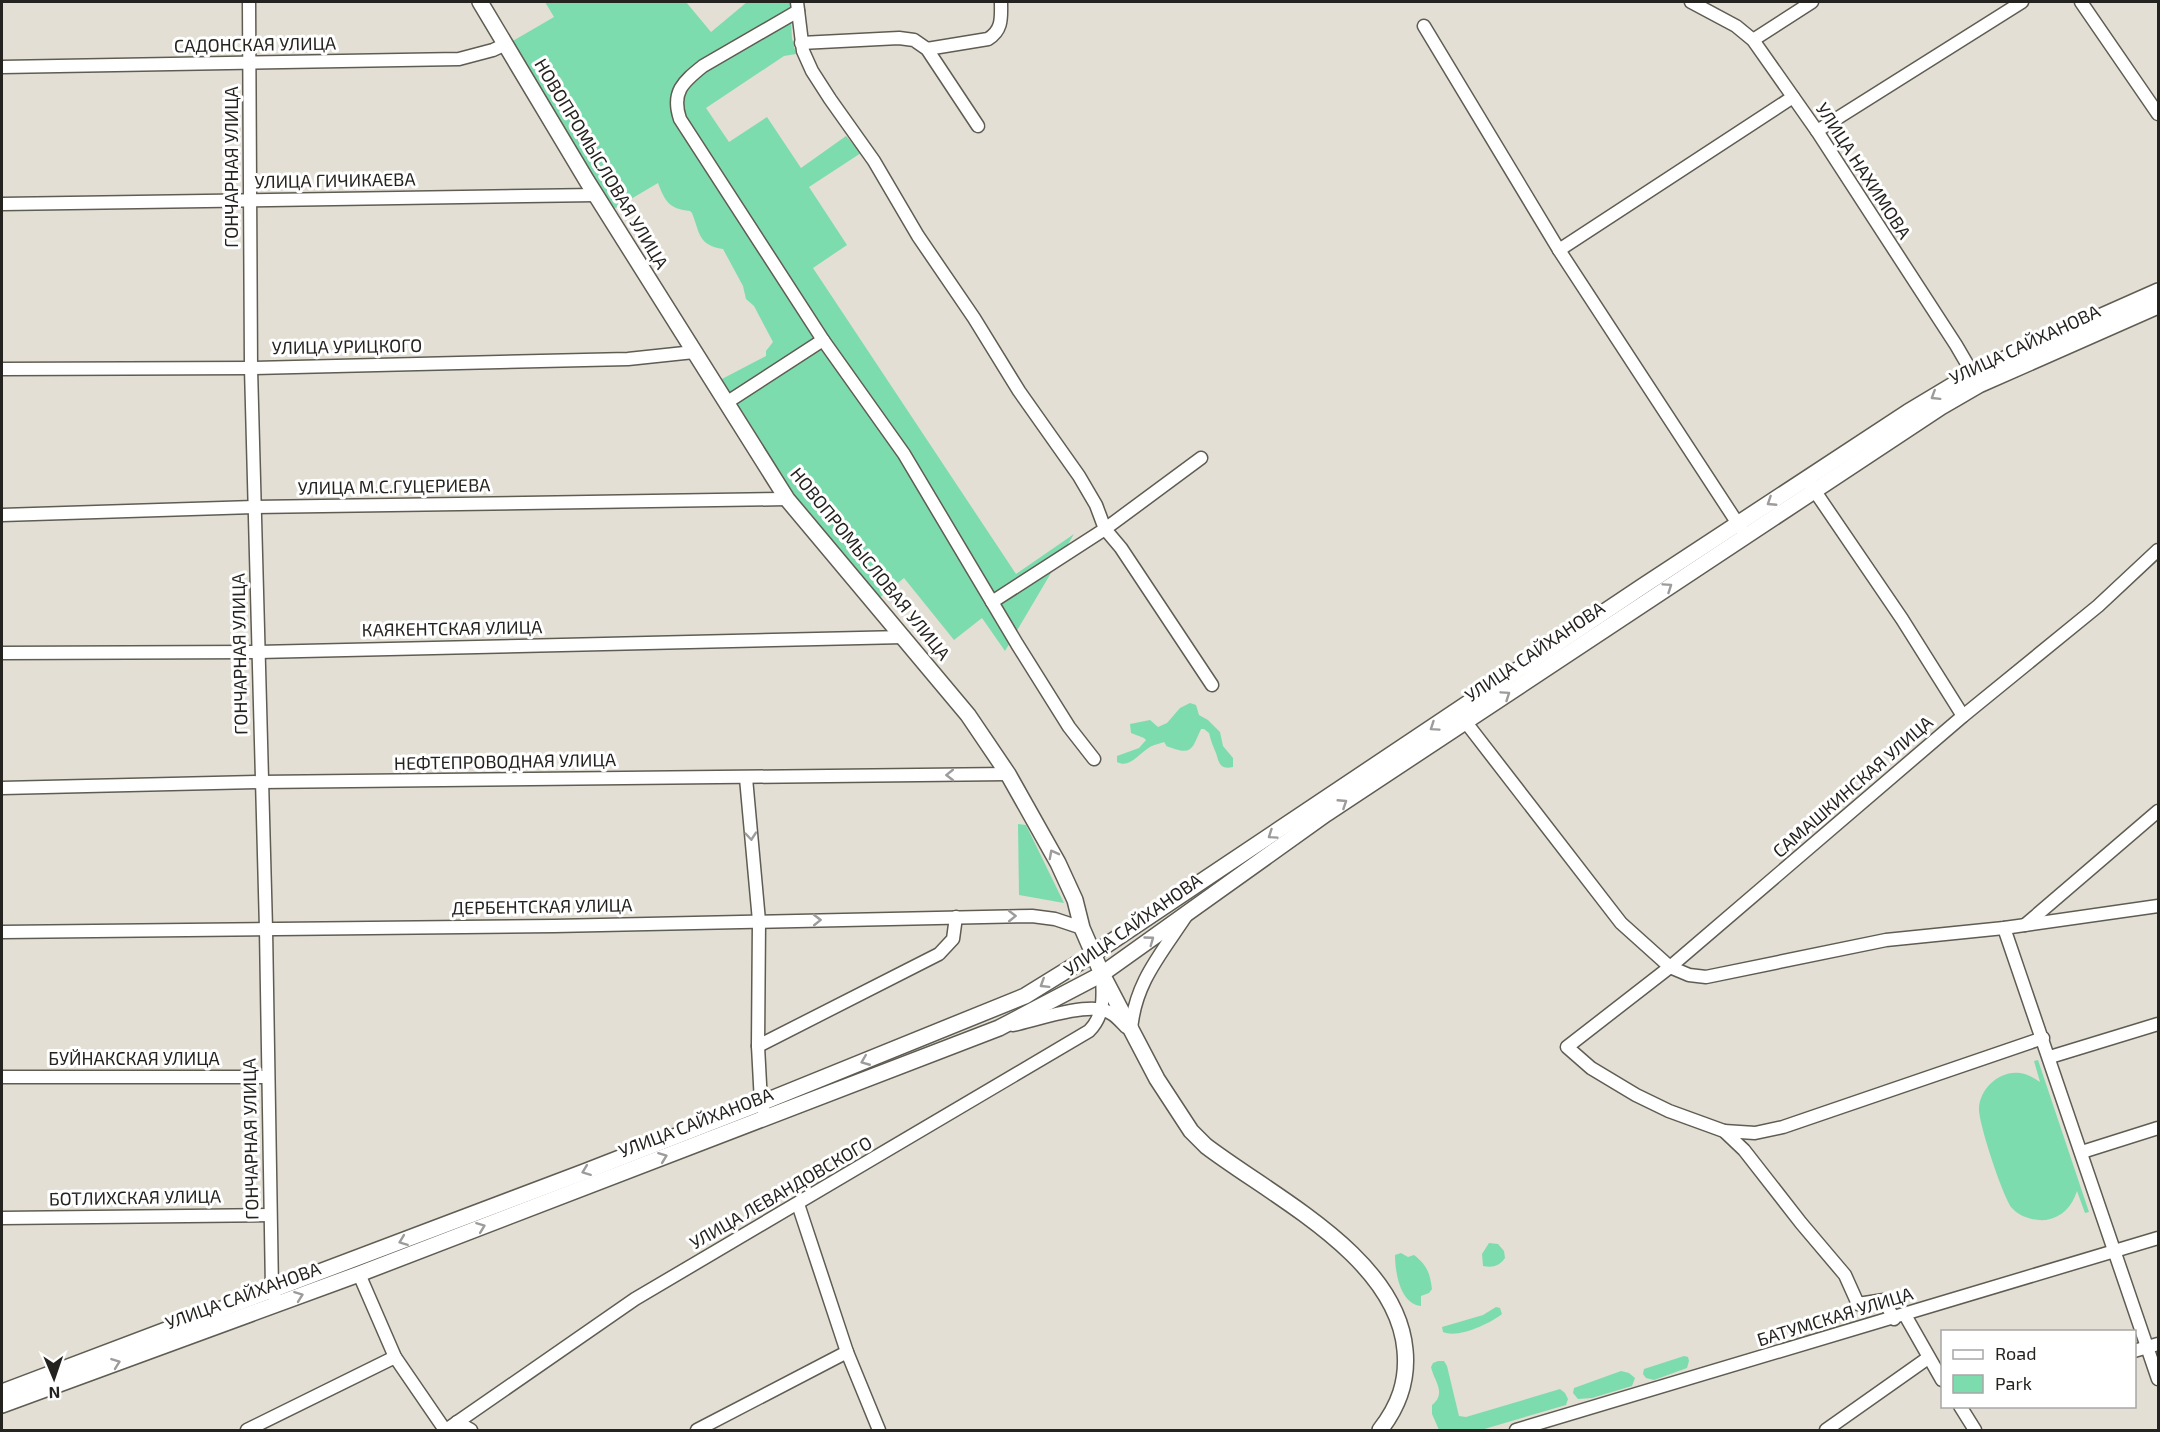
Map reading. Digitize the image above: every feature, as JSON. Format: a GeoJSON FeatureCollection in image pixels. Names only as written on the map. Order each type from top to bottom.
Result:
{"type":"FeatureCollection","features":[{"type":"Feature","properties":{"kind":"main road","name":"НОВОПРОМЫСЛОВАЯ УЛИЦА"},"geometry":{"type":"LineString","coordinates":[[480,2],[596,195],[787,498],[968,715],[1008,774],[1058,863],[1075,900],[1082,928],[1093,954],[1131,1032],[1157,1079],[1191,1131],[1206,1146],[1338,1240],[1370,1273],[1385,1293],[1393,1306],[1402,1330],[1406,1377],[1395,1407],[1380,1431]]}},
{"type":"Feature","properties":{"kind":"main road"},"geometry":{"type":"LineString","coordinates":[[1461,716],[1976,379],[2158,291]]}},
{"type":"Feature","properties":{"kind":"main road","name":"УЛИЦА САЙХАНОВА"},"geometry":{"type":"LineString","coordinates":[[1976,379],[2158,306]]}},
{"type":"Feature","properties":{"kind":"main road","name":"УЛИЦА САЙХАНОВА"},"geometry":{"type":"LineString","coordinates":[[2,1404],[764,1110],[999,1028],[1102,974],[1461,716]]}},
{"type":"Feature","properties":{"kind":"main road","name":"УЛИЦА САЙХАНОВА"},"geometry":{"type":"LineString","coordinates":[[2,1392],[275,1297],[359,1274],[764,1110],[1025,996],[1461,716]]}},
{"type":"Feature","properties":{"kind":"street","name":"ГОНЧАРНАЯ УЛИЦА"},"geometry":{"type":"LineString","coordinates":[[249,2],[251,368],[266,929],[270,1215],[275,1297]]}},
{"type":"Feature","properties":{"kind":"street"},"geometry":{"type":"LineString","coordinates":[[927,49],[988,39],[994,35],[1001,24],[1001,2]]}},
{"type":"Feature","properties":{"kind":"street","name":"УЛИЦА НАХИМОВА"},"geometry":{"type":"LineString","coordinates":[[1691,2],[1736,26],[1753,40],[1817,131],[1976,379]]}},
{"type":"Feature","properties":{"kind":"street"},"geometry":{"type":"LineString","coordinates":[[1753,40],[1812,2]]}},
{"type":"Feature","properties":{"kind":"street"},"geometry":{"type":"LineString","coordinates":[[1817,131],[2022,2]]}},
{"type":"Feature","properties":{"kind":"street"},"geometry":{"type":"LineString","coordinates":[[2081,2],[2158,114]]}},
{"type":"Feature","properties":{"kind":"street"},"geometry":{"type":"LineString","coordinates":[[1094,759],[1069,727],[904,453],[823,340],[684,126],[677,110],[676,99],[679,90],[703,66],[798,6],[801,43],[812,72],[874,161],[918,236],[974,318],[1019,391],[1079,476],[1096,505],[1105,529],[1121,548],[1212,685]]}},
{"type":"Feature","properties":{"kind":"street"},"geometry":{"type":"LineString","coordinates":[[1424,26],[1559,250],[1742,530]]}},
{"type":"Feature","properties":{"kind":"street"},"geometry":{"type":"LineString","coordinates":[[801,43],[899,38],[914,40],[927,49],[978,126]]}},
{"type":"Feature","properties":{"kind":"street","name":"САДОНСКАЯ УЛИЦА"},"geometry":{"type":"LineString","coordinates":[[2,67],[459,59],[506,44]]}},
{"type":"Feature","properties":{"kind":"street"},"geometry":{"type":"LineString","coordinates":[[1559,250],[1793,97]]}},
{"type":"Feature","properties":{"kind":"street","name":"УЛИЦА ГИЧИКАЕВА"},"geometry":{"type":"LineString","coordinates":[[2,204],[596,195]]}},
{"type":"Feature","properties":{"kind":"street"},"geometry":{"type":"LineString","coordinates":[[726,403],[823,340]]}},
{"type":"Feature","properties":{"kind":"street","name":"УЛИЦА УРИЦКОГО"},"geometry":{"type":"LineString","coordinates":[[2,369],[251,368],[628,359],[694,352]]}},
{"type":"Feature","properties":{"kind":"street"},"geometry":{"type":"LineString","coordinates":[[992,602],[1105,529],[1201,458]]}},
{"type":"Feature","properties":{"kind":"street"},"geometry":{"type":"LineString","coordinates":[[1811,485],[1902,619],[1963,716]]}},
{"type":"Feature","properties":{"kind":"street","name":"УЛИЦА М.С.ГУЦЕРИЕВА"},"geometry":{"type":"LineString","coordinates":[[2,515],[254,507],[787,498]]}},
{"type":"Feature","properties":{"kind":"street","name":"САМАШКИНСКАЯ УЛИЦА"},"geometry":{"type":"LineString","coordinates":[[1724,1131],[1669,1112],[1636,1095],[1591,1068],[1568,1047],[1670,968],[1963,716],[2098,606],[2158,550]]}},
{"type":"Feature","properties":{"kind":"street","name":"КАЯКЕНТСКАЯ УЛИЦА"},"geometry":{"type":"LineString","coordinates":[[2,653],[258,652],[904,637]]}},
{"type":"Feature","properties":{"kind":"street"},"geometry":{"type":"LineString","coordinates":[[1461,716],[1621,923],[1670,968],[1689,975],[1706,977],[1886,940],[2004,928],[2158,906]]}},
{"type":"Feature","properties":{"kind":"street","name":"НЕФТЕПРОВОДНАЯ УЛИЦА"},"geometry":{"type":"LineString","coordinates":[[2,788],[261,782],[1008,774]]}},
{"type":"Feature","properties":{"kind":"street"},"geometry":{"type":"LineString","coordinates":[[746,778],[759,921],[759,1046],[764,1110]]}},
{"type":"Feature","properties":{"kind":"street"},"geometry":{"type":"LineString","coordinates":[[2025,925],[2158,811]]}},
{"type":"Feature","properties":{"kind":"street"},"geometry":{"type":"LineString","coordinates":[[1131,1032],[1132,1011],[1138,993],[1189,912]]}},
{"type":"Feature","properties":{"kind":"street","name":"ДЕРБЕНТСКАЯ УЛИЦА"},"geometry":{"type":"LineString","coordinates":[[2,932],[1032,916],[1055,919],[1082,928]]}},
{"type":"Feature","properties":{"kind":"street"},"geometry":{"type":"LineString","coordinates":[[759,1046],[939,954],[953,939],[956,917]]}},
{"type":"Feature","properties":{"kind":"street"},"geometry":{"type":"LineString","coordinates":[[2004,928],[2116,1251],[2153,1345],[2158,1378]]}},
{"type":"Feature","properties":{"kind":"street"},"geometry":{"type":"LineString","coordinates":[[1102,974],[1102,1009]]}},
{"type":"Feature","properties":{"kind":"street"},"geometry":{"type":"LineString","coordinates":[[999,1028],[1083,1008],[1102,1009],[1113,1014],[1131,1032]]}},
{"type":"Feature","properties":{"kind":"street","name":"УЛИЦА ЛЕВАНДОВСКОГО"},"geometry":{"type":"LineString","coordinates":[[445,1431],[634,1299],[1089,1031],[1097,1023],[1102,1009]]}},
{"type":"Feature","properties":{"kind":"street"},"geometry":{"type":"LineString","coordinates":[[2050,1057],[2158,1024]]}},
{"type":"Feature","properties":{"kind":"street"},"geometry":{"type":"LineString","coordinates":[[1724,1131],[1755,1133],[1783,1127],[2043,1038]]}},
{"type":"Feature","properties":{"kind":"street","name":"БУЙНАКСКАЯ УЛИЦА"},"geometry":{"type":"LineString","coordinates":[[2,1077],[267,1077]]}},
{"type":"Feature","properties":{"kind":"street"},"geometry":{"type":"LineString","coordinates":[[2082,1152],[2158,1128]]}},
{"type":"Feature","properties":{"kind":"street"},"geometry":{"type":"LineString","coordinates":[[1724,1131],[1744,1150],[1845,1275],[1858,1304],[1884,1300],[1899,1317],[1941,1378]]}},
{"type":"Feature","properties":{"kind":"street"},"geometry":{"type":"LineString","coordinates":[[798,1204],[847,1352],[879,1431]]}},
{"type":"Feature","properties":{"kind":"street","name":"БОТЛИХСКАЯ УЛИЦА"},"geometry":{"type":"LineString","coordinates":[[2,1218],[270,1215]]}},
{"type":"Feature","properties":{"kind":"street","name":"БАТУМСКАЯ УЛИЦА"},"geometry":{"type":"LineString","coordinates":[[1520,1430],[2158,1238]]}},
{"type":"Feature","properties":{"kind":"street"},"geometry":{"type":"LineString","coordinates":[[359,1274],[395,1357],[445,1431]]}},
{"type":"Feature","properties":{"kind":"street"},"geometry":{"type":"LineString","coordinates":[[2136,1350],[2153,1345]]}},
{"type":"Feature","properties":{"kind":"street"},"geometry":{"type":"LineString","coordinates":[[697,1431],[847,1352]]}},
{"type":"Feature","properties":{"kind":"street"},"geometry":{"type":"LineString","coordinates":[[247,1431],[395,1357]]}},
{"type":"Feature","properties":{"kind":"street"},"geometry":{"type":"LineString","coordinates":[[1826,1431],[1928,1358]]}},
{"type":"Feature","properties":{"kind":"street"},"geometry":{"type":"LineString","coordinates":[[1961,1408],[1975,1431]]}},
{"type":"Feature","properties":{"kind":"street"},"geometry":{"type":"LineString","coordinates":[[457,1422],[471,1431]]}},
{"type":"Feature","properties":{"kind":"green space"},"geometry":{"type":"Polygon","coordinates":[[[545,2],[686,2],[711,32],[747,2],[790,2],[792,38],[796,54],[784,56],[706,108],[729,142],[767,117],[801,168],[846,136],[861,153],[809,187],[847,245],[813,268],[1016,574],[1074,534],[1005,651],[982,618],[954,640],[904,578],[878,599],[791,493],[720,380],[766,356],[766,351],[773,342],[754,306],[746,299],[743,286],[723,249],[704,241],[692,213],[669,203],[658,183],[614,209],[511,42],[554,17],[545,2]]]}},
{"type":"Feature","properties":{"kind":"green space"},"geometry":{"type":"Polygon","coordinates":[[[1190,703],[1196,705],[1199,715],[1220,732],[1223,746],[1233,758],[1233,767],[1221,765],[1209,733],[1204,729],[1201,729],[1194,745],[1188,750],[1167,746],[1164,742],[1150,747],[1130,762],[1122,764],[1117,762],[1117,756],[1139,748],[1146,740],[1131,733],[1130,724],[1150,720],[1158,727],[1167,723],[1180,708],[1190,703]]]}},
{"type":"Feature","properties":{"kind":"green space"},"geometry":{"type":"Polygon","coordinates":[[[1018,824],[1026,825],[1064,903],[1019,895],[1018,824]]]}},
{"type":"Feature","properties":{"kind":"green space"},"geometry":{"type":"Polygon","coordinates":[[[2038,1060],[2089,1212],[2085,1213],[2077,1191],[2066,1210],[2052,1219],[2037,1220],[2019,1214],[2008,1201],[1992,1159],[1980,1116],[1979,1108],[1983,1094],[1992,1082],[2005,1074],[2026,1074],[2040,1082],[2034,1061],[2038,1060]]]}},
{"type":"Feature","properties":{"kind":"green space"},"geometry":{"type":"Polygon","coordinates":[[[1489,1243],[1498,1244],[1504,1251],[1505,1258],[1496,1266],[1483,1266],[1482,1254],[1489,1243]]]}},
{"type":"Feature","properties":{"kind":"green space"},"geometry":{"type":"Polygon","coordinates":[[[1401,1253],[1408,1257],[1414,1255],[1422,1262],[1429,1274],[1432,1289],[1421,1296],[1421,1306],[1408,1300],[1400,1286],[1395,1255],[1401,1253]]]}},
{"type":"Feature","properties":{"kind":"green space"},"geometry":{"type":"Polygon","coordinates":[[[1496,1307],[1500,1308],[1502,1314],[1490,1322],[1465,1332],[1449,1334],[1443,1332],[1442,1327],[1483,1315],[1496,1307]]]}},
{"type":"Feature","properties":{"kind":"green space"},"geometry":{"type":"Polygon","coordinates":[[[1684,1356],[1688,1357],[1689,1361],[1687,1368],[1654,1380],[1646,1378],[1643,1374],[1644,1369],[1684,1356]]]}},
{"type":"Feature","properties":{"kind":"green space"},"geometry":{"type":"Polygon","coordinates":[[[1438,1361],[1444,1361],[1447,1366],[1459,1416],[1466,1417],[1560,1389],[1568,1399],[1566,1405],[1481,1430],[1439,1430],[1432,1414],[1432,1405],[1439,1396],[1439,1391],[1431,1367],[1438,1361]]]}},
{"type":"Feature","properties":{"kind":"green space"},"geometry":{"type":"Polygon","coordinates":[[[1621,1371],[1635,1378],[1632,1386],[1592,1398],[1578,1399],[1573,1393],[1574,1388],[1621,1371]]]}}]}
